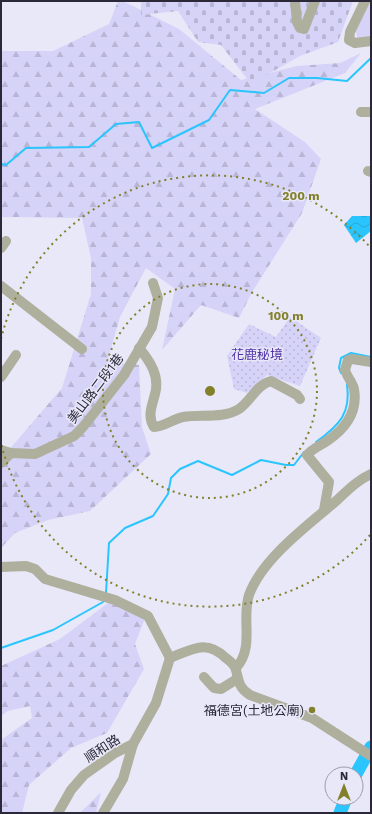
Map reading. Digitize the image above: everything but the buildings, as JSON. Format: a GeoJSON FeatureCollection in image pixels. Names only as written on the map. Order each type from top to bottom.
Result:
{"type":"FeatureCollection","features":[{"type":"Feature","properties":{"kind":"street"},"geometry":{"type":"LineString","coordinates":[[295,1],[298,22],[300,28],[304,29],[315,1]]}},
{"type":"Feature","properties":{"kind":"street"},"geometry":{"type":"LineString","coordinates":[[365,1],[350,32],[349,40],[355,43],[371,41]]}},
{"type":"Feature","properties":{"kind":"street","name":"美山路二段1巷"},"geometry":{"type":"LineString","coordinates":[[1,450],[11,453],[35,454],[74,436],[124,375],[152,327],[158,298],[153,283]]}},
{"type":"Feature","properties":{"kind":"street"},"geometry":{"type":"LineString","coordinates":[[1,286],[82,349]]}},
{"type":"Feature","properties":{"kind":"street"},"geometry":{"type":"LineString","coordinates":[[139,348],[150,360],[154,372],[156,390],[150,413],[150,421],[154,427],[159,427],[173,420],[184,417],[222,415],[237,410],[255,391],[271,381],[297,395],[300,399]]}},
{"type":"Feature","properties":{"kind":"street"},"geometry":{"type":"LineString","coordinates":[[1,377],[16,355]]}},
{"type":"Feature","properties":{"kind":"street"},"geometry":{"type":"LineString","coordinates":[[324,510],[329,482],[307,455],[311,450],[326,442],[343,429],[352,414],[355,398],[354,387],[345,370],[348,360],[352,359],[371,362]]}},
{"type":"Feature","properties":{"kind":"street"},"geometry":{"type":"LineString","coordinates":[[1,463],[11,453]]}},
{"type":"Feature","properties":{"kind":"street"},"geometry":{"type":"LineString","coordinates":[[236,668],[242,661],[244,655],[249,596],[258,578],[292,538],[358,481],[371,474]]}},
{"type":"Feature","properties":{"kind":"street"},"geometry":{"type":"LineString","coordinates":[[1,567],[26,566],[36,570],[45,579],[115,600],[148,616],[170,658],[204,647],[212,647],[218,650],[236,668],[237,679],[242,690],[250,695],[312,718],[371,756]]}},
{"type":"Feature","properties":{"kind":"street","name":"順和路"},"geometry":{"type":"LineString","coordinates":[[58,813],[71,790],[84,775],[115,753],[133,744],[156,703],[170,658]]}},
{"type":"Feature","properties":{"kind":"street"},"geometry":{"type":"LineString","coordinates":[[204,677],[214,688],[221,689],[237,679]]}},
{"type":"Feature","properties":{"kind":"street"},"geometry":{"type":"LineString","coordinates":[[103,813],[123,779],[133,744]]}},
{"type":"Feature","properties":{"kind":"green space"},"geometry":{"type":"Polygon","coordinates":[[[118,1],[123,1],[179,29],[241,80],[297,66],[340,63],[361,53],[345,73],[255,109],[305,142],[321,159],[302,213],[251,294],[239,318],[201,305],[162,350],[175,289],[146,268],[120,317],[107,362],[139,365],[142,427],[151,454],[90,511],[48,520],[15,533],[1,548],[1,459],[62,388],[91,294],[91,258],[82,218],[1,217],[1,51],[53,51],[109,24],[118,1]]]}},
{"type":"Feature","properties":{"kind":"green space"},"geometry":{"type":"Polygon","coordinates":[[[141,1],[353,1],[338,42],[300,56],[251,84],[221,45],[198,42],[178,11],[141,15],[141,1]]]}},
{"type":"Feature","properties":{"kind":"green space"},"geometry":{"type":"Polygon","coordinates":[[[370,1],[371,36],[357,38],[356,31],[370,1]]]}},
{"type":"Feature","properties":{"kind":"green space","name":"花鹿秘境"},"geometry":{"type":"Polygon","coordinates":[[[290,317],[321,338],[300,386],[267,375],[247,393],[234,389],[227,356],[249,324],[276,337],[290,317]]]}},
{"type":"Feature","properties":{"kind":"green space"},"geometry":{"type":"Polygon","coordinates":[[[116,597],[148,611],[135,644],[144,669],[107,733],[71,748],[29,785],[22,813],[1,813],[1,740],[32,718],[30,706],[8,711],[1,716],[1,666],[60,639],[116,597]]]}},
{"type":"Feature","properties":{"kind":"green space"},"geometry":{"type":"Polygon","coordinates":[[[101,792],[96,813],[80,813],[101,792]]]}},
{"type":"Feature","properties":{"kind":"water"},"geometry":{"type":"Polygon","coordinates":[[[352,216],[370,216],[371,231],[356,243],[344,225],[352,216]]]}},
{"type":"Feature","properties":{"kind":"waterway"},"geometry":{"type":"LineString","coordinates":[[1,164],[6,165],[26,148],[89,147],[116,124],[139,122],[152,148],[209,120],[230,90],[264,93],[289,78],[317,78],[347,81],[371,58]]}},
{"type":"Feature","properties":{"kind":"waterway"},"geometry":{"type":"LineString","coordinates":[[341,373],[339,368],[341,358],[351,353],[371,357]]}},
{"type":"Feature","properties":{"kind":"waterway"},"geometry":{"type":"LineString","coordinates":[[316,442],[332,430],[342,418],[347,403],[347,384]]}},
{"type":"Feature","properties":{"kind":"waterway"},"geometry":{"type":"LineString","coordinates":[[106,593],[109,543],[125,528],[153,516],[168,494],[171,478],[180,469],[198,461],[232,475],[261,460],[294,465],[304,452]]}},
{"type":"Feature","properties":{"kind":"waterway"},"geometry":{"type":"LineString","coordinates":[[1,648],[53,630],[103,602],[104,599]]}},
{"type":"Feature","properties":{"kind":"waterway"},"geometry":{"type":"LineString","coordinates":[[360,766],[371,747]]}},
{"type":"Feature","properties":{"kind":"waterway"},"geometry":{"type":"LineString","coordinates":[[340,813],[343,806]]}},
{"type":"Feature","properties":{"kind":"place","name":"福德宮(土地公廟)"},"geometry":{"type":"Point","coordinates":[312,710]}}]}
